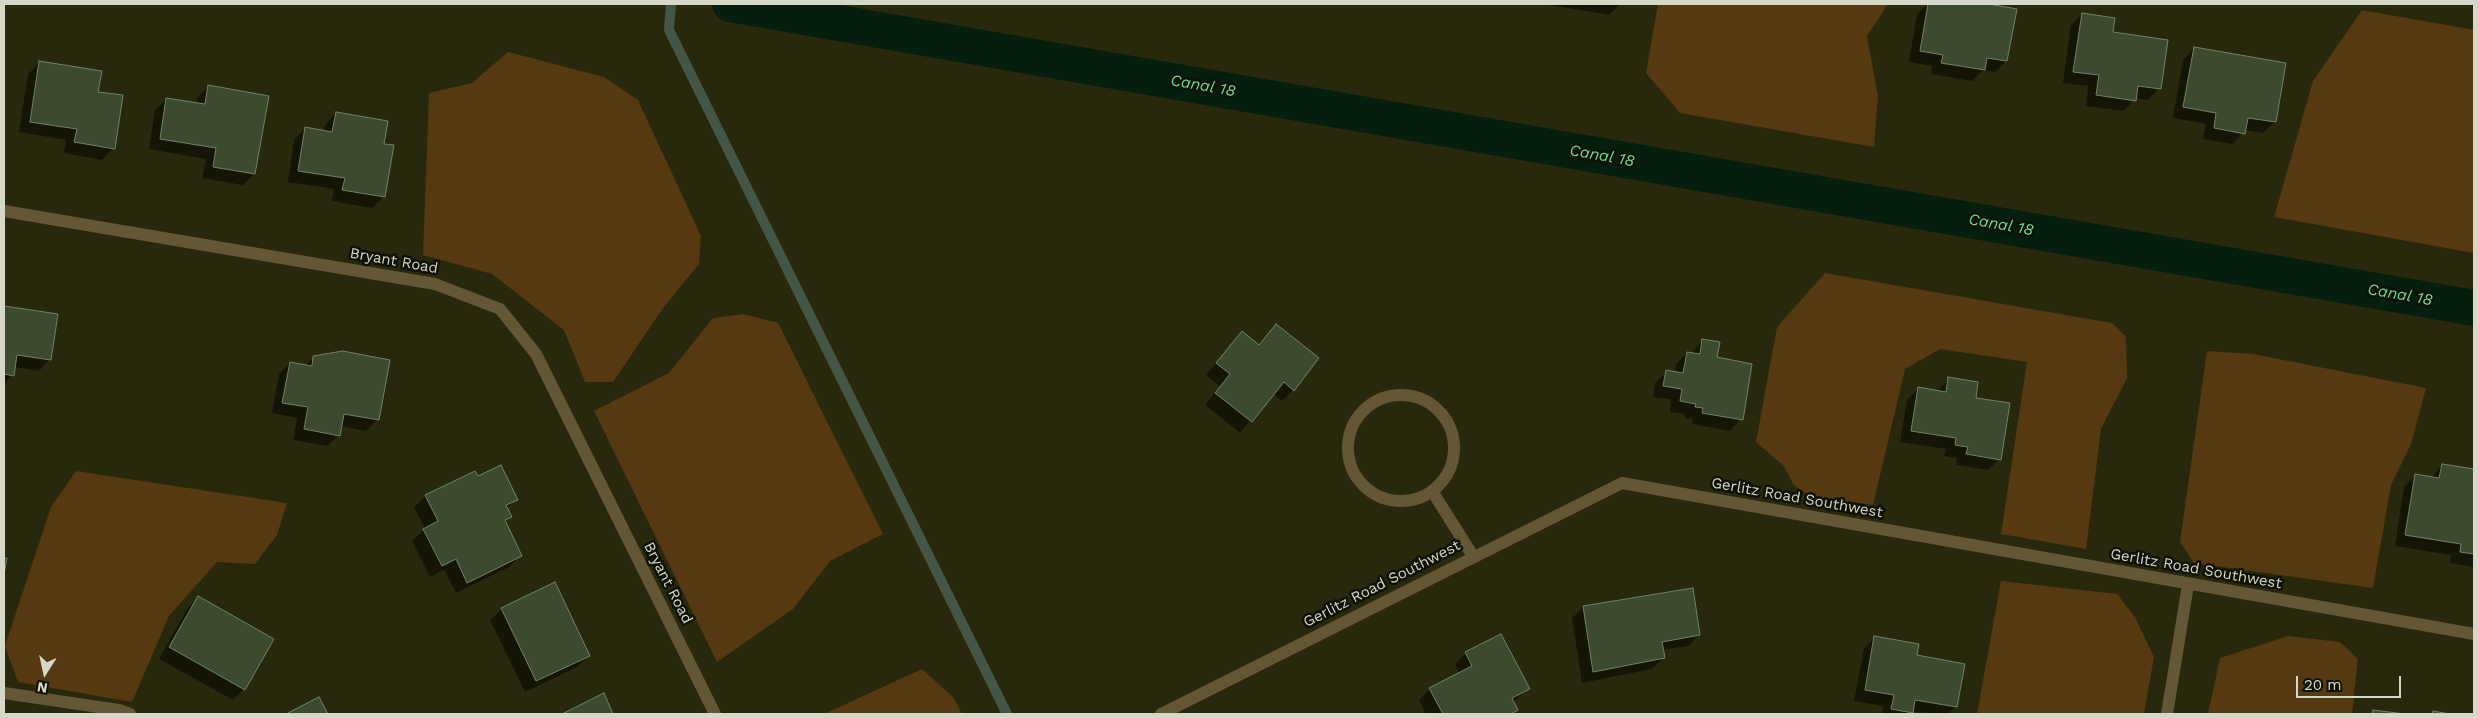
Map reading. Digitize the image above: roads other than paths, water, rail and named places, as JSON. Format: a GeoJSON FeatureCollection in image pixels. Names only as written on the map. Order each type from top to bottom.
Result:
{"type":"FeatureCollection","features":[{"type":"Feature","properties":{"kind":"street","name":"Bryant Road"},"geometry":{"type":"LineString","coordinates":[[4,211],[435,284],[500,309],[536,354],[715,714]]}},
{"type":"Feature","properties":{"kind":"street"},"geometry":{"type":"LineString","coordinates":[[1406,396],[1424,400],[1439,411],[1444,418],[1449,426],[1454,443],[1453,461],[1445,478],[1432,492],[1417,499],[1401,501],[1385,499],[1370,491],[1358,480],[1350,465],[1347,449],[1350,432],[1358,417],[1371,405],[1387,397],[1406,396]]}},
{"type":"Feature","properties":{"kind":"street","name":"Gerlitz Road Southwest"},"geometry":{"type":"LineString","coordinates":[[1161,714],[1473,556],[1622,484],[2474,634]]}},
{"type":"Feature","properties":{"kind":"street"},"geometry":{"type":"LineString","coordinates":[[1432,492],[1473,556]]}},
{"type":"Feature","properties":{"kind":"street"},"geometry":{"type":"LineString","coordinates":[[2167,714],[2188,584]]}},
{"type":"Feature","properties":{"kind":"street"},"geometry":{"type":"LineString","coordinates":[[4,693],[119,710],[130,714]]}},
{"type":"Feature","properties":{"kind":"waterway"},"geometry":{"type":"LineString","coordinates":[[671,4],[669,30],[1007,714]]}},
{"type":"Feature","properties":{"kind":"waterway","name":"Canal 18"},"geometry":{"type":"LineString","coordinates":[[730,4],[2474,308]]}}]}
